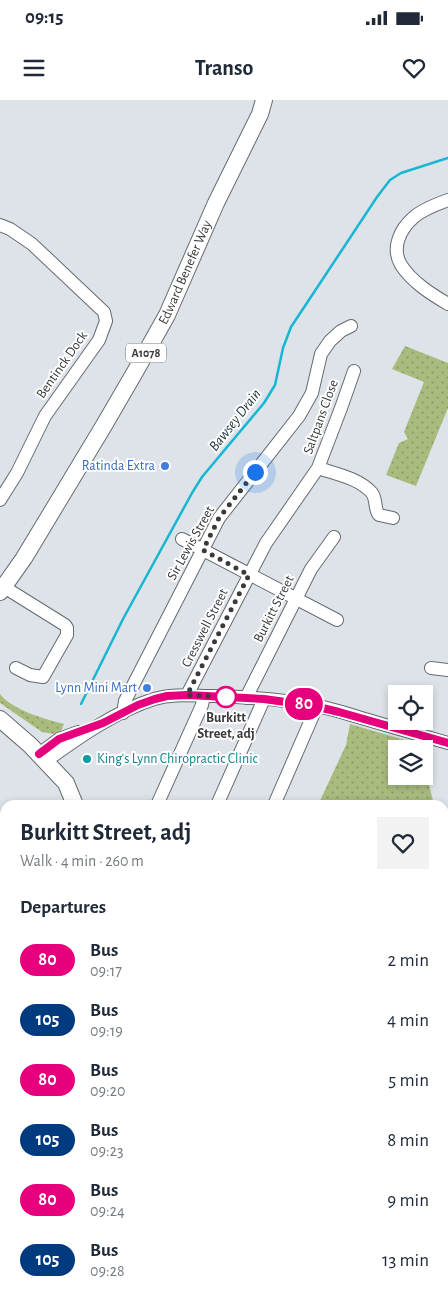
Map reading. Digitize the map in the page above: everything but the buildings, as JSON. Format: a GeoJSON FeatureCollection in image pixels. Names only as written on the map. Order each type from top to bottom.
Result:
{"type":"FeatureCollection","features":[{"type":"Feature","properties":{"kind":"main road","name":"Edward Benefer Way"},"geometry":{"type":"LineString","coordinates":[[2,590],[24,558],[98,436],[167,315],[216,203],[260,114],[264,100]]}},
{"type":"Feature","properties":{"kind":"main road"},"geometry":{"type":"LineString","coordinates":[[0,714],[34,734],[70,789],[73,800]]}},
{"type":"Feature","properties":{"kind":"main road"},"geometry":{"type":"LineString","coordinates":[[0,720],[46,755]]}},
{"type":"Feature","properties":{"kind":"street"},"geometry":{"type":"LineString","coordinates":[[448,200],[413,217],[399,234],[397,253],[400,263],[408,273],[430,294],[448,304]]}},
{"type":"Feature","properties":{"kind":"street","name":"Bentinck Dock"},"geometry":{"type":"LineString","coordinates":[[0,225],[10,229],[32,244],[104,312],[106,320],[99,340],[46,416],[0,500]]}},
{"type":"Feature","properties":{"kind":"street","name":"Sir Lewis Street"},"geometry":{"type":"LineString","coordinates":[[123,713],[125,701],[219,518],[299,416],[312,393],[321,354],[343,326]]}},
{"type":"Feature","properties":{"kind":"street","name":"Saltpans Close"},"geometry":{"type":"LineString","coordinates":[[317,471],[354,371]]}},
{"type":"Feature","properties":{"kind":"street"},"geometry":{"type":"LineString","coordinates":[[317,471],[342,481]]}},
{"type":"Feature","properties":{"kind":"street"},"geometry":{"type":"LineString","coordinates":[[317,471],[353,480],[365,487],[373,494],[376,512],[379,515],[393,518]]}},
{"type":"Feature","properties":{"kind":"street","name":"Cresswell Street"},"geometry":{"type":"LineString","coordinates":[[187,695],[266,543],[317,471]]}},
{"type":"Feature","properties":{"kind":"street","name":"Burkitt Street"},"geometry":{"type":"LineString","coordinates":[[246,698],[311,569],[334,537]]}},
{"type":"Feature","properties":{"kind":"street"},"geometry":{"type":"LineString","coordinates":[[182,539],[337,620]]}},
{"type":"Feature","properties":{"kind":"street"},"geometry":{"type":"LineString","coordinates":[[2,590],[66,626],[67,635],[45,682],[16,668]]}},
{"type":"Feature","properties":{"kind":"street"},"geometry":{"type":"LineString","coordinates":[[431,668],[448,670]]}},
{"type":"Feature","properties":{"kind":"street"},"geometry":{"type":"LineString","coordinates":[[46,755],[59,739],[103,723],[138,705],[167,696],[187,695],[264,699],[317,706],[448,743]]}},
{"type":"Feature","properties":{"kind":"street"},"geometry":{"type":"LineString","coordinates":[[159,800],[202,705],[204,696]]}},
{"type":"Feature","properties":{"kind":"street"},"geometry":{"type":"LineString","coordinates":[[218,800],[264,699]]}},
{"type":"Feature","properties":{"kind":"street"},"geometry":{"type":"LineString","coordinates":[[276,800],[317,706]]}},
{"type":"Feature","properties":{"kind":"green space"},"geometry":{"type":"Polygon","coordinates":[[[405,346],[448,363],[448,408],[416,486],[386,475],[399,443],[408,439],[404,432],[424,382],[392,369],[405,346]]]}},
{"type":"Feature","properties":{"kind":"green space"},"geometry":{"type":"Polygon","coordinates":[[[0,694],[12,705],[39,717],[64,724],[61,731],[54,734],[42,732],[0,703],[0,694]]]}},
{"type":"Feature","properties":{"kind":"green space"},"geometry":{"type":"Polygon","coordinates":[[[350,724],[405,740],[388,740],[388,785],[429,785],[433,800],[320,800],[346,745],[350,724]]]}},
{"type":"Feature","properties":{"kind":"waterway","name":"Bawsey Drain"},"geometry":{"type":"LineString","coordinates":[[81,704],[123,619],[192,493],[202,477],[264,403],[275,385],[283,348],[291,327],[377,197],[390,180],[401,173],[448,158]]}},
{"type":"Feature","properties":{"kind":"bus line","name":"80"},"geometry":{"type":"LineString","coordinates":[[39,754],[59,739],[103,723],[138,705],[167,696],[187,695],[264,699],[314,706],[448,743]]}},
{"type":"Feature","properties":{"kind":"place","name":"Ratinda Extra"},"geometry":{"type":"Point","coordinates":[165,466]}},
{"type":"Feature","properties":{"kind":"place","name":"Lynn Mini Mart"},"geometry":{"type":"Point","coordinates":[147,688]}},
{"type":"Feature","properties":{"kind":"place","name":"Burkitt Street, adj"},"geometry":{"type":"Point","coordinates":[226,697]}},
{"type":"Feature","properties":{"kind":"place","name":"King's Lynn Chiropractic Clinic"},"geometry":{"type":"Point","coordinates":[87,759]}},
{"type":"Feature","properties":{"kind":"route"},"geometry":{"type":"LineString","coordinates":[[226,697],[187,695],[249,575],[203,550],[219,518],[255,472]]}}]}
